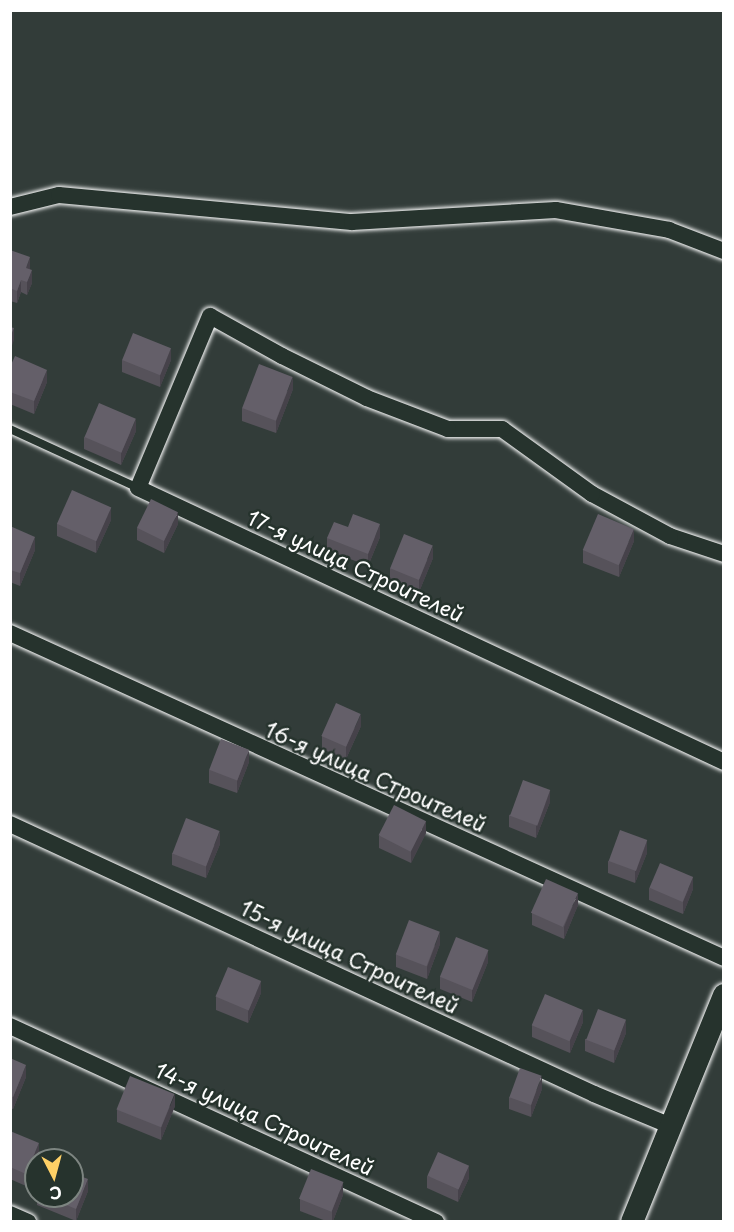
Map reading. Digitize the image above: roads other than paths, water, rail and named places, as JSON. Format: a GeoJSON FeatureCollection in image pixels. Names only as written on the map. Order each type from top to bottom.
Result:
{"type":"FeatureCollection","features":[{"type":"Feature","properties":{"kind":"main road"},"geometry":{"type":"LineString","coordinates":[[632,1221],[723,996]]}},
{"type":"Feature","properties":{"kind":"street"},"geometry":{"type":"LineString","coordinates":[[10,207],[59,195],[352,222],[556,210],[669,230],[723,250]]}},
{"type":"Feature","properties":{"kind":"street"},"geometry":{"type":"LineString","coordinates":[[138,488],[210,316],[282,356],[367,398],[448,429],[502,429],[592,494],[670,536],[723,554]]}},
{"type":"Feature","properties":{"kind":"street","name":"17-я улица Строителей"},"geometry":{"type":"LineString","coordinates":[[138,488],[723,762]]}},
{"type":"Feature","properties":{"kind":"street","name":"16-я улица Строителей"},"geometry":{"type":"LineString","coordinates":[[10,633],[723,957]]}},
{"type":"Feature","properties":{"kind":"street","name":"15-я улица Строителей"},"geometry":{"type":"LineString","coordinates":[[10,824],[594,1094],[671,1126]]}},
{"type":"Feature","properties":{"kind":"street","name":"14-я улица Строителей"},"geometry":{"type":"LineString","coordinates":[[10,1026],[436,1221]]}},
{"type":"Feature","properties":{"kind":"street"},"geometry":{"type":"LineString","coordinates":[[10,1214],[28,1221]]}},
{"type":"Feature","properties":{"kind":"lane"},"geometry":{"type":"LineString","coordinates":[[10,429],[138,488]]}}]}
